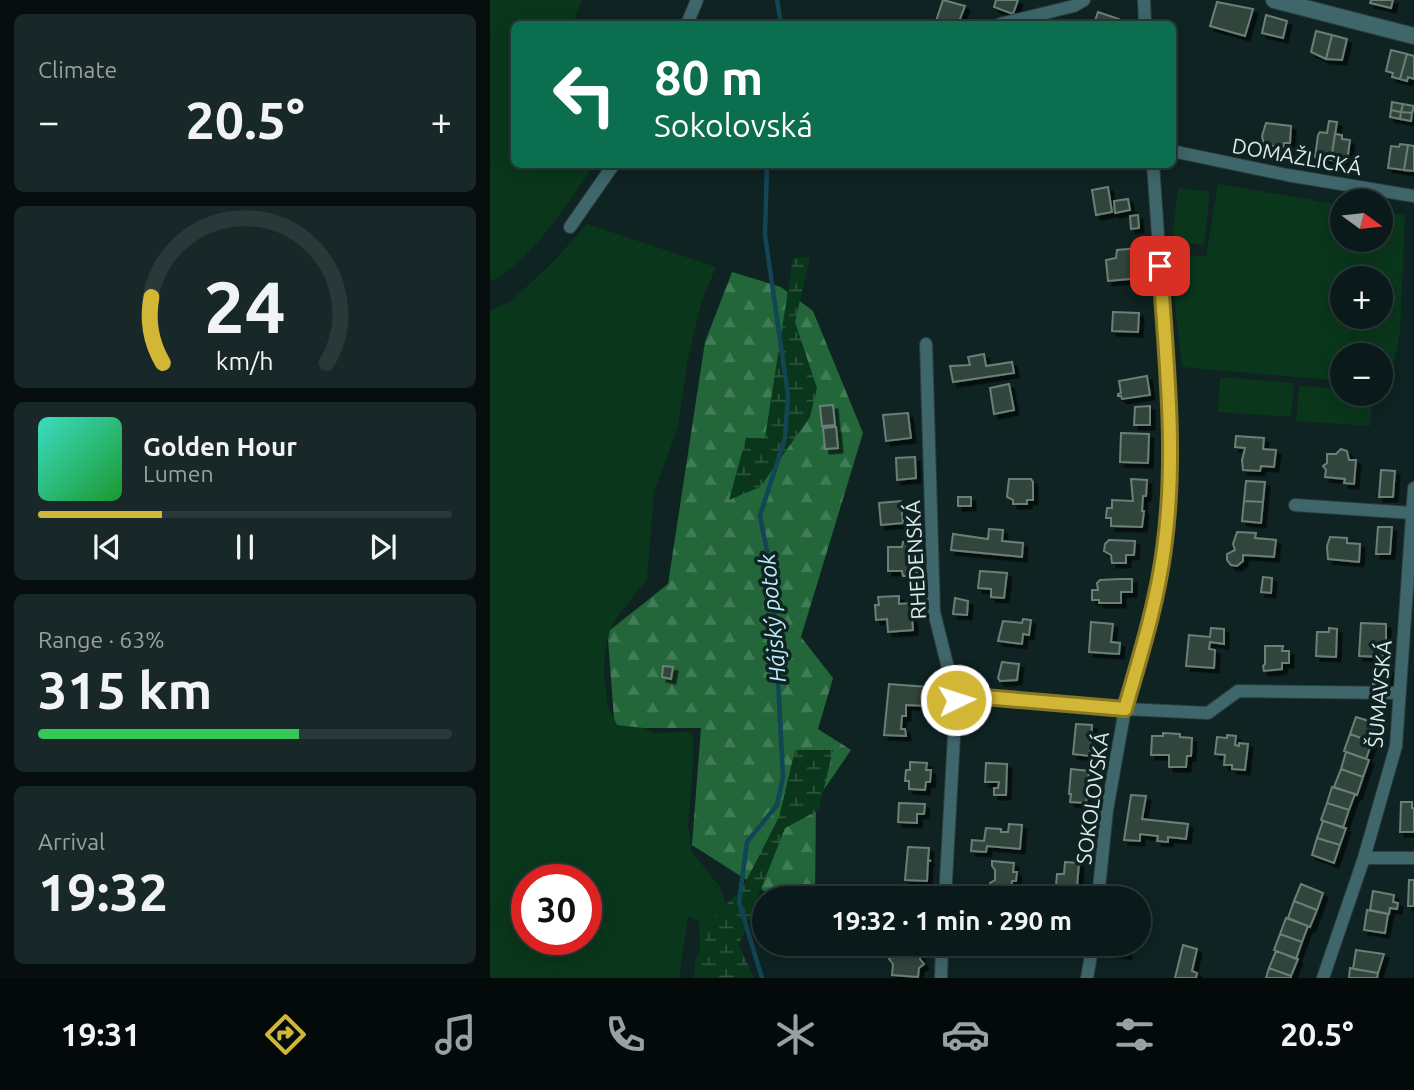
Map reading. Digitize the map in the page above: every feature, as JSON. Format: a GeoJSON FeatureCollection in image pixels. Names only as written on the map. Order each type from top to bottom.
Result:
{"type":"FeatureCollection","features":[{"type":"Feature","properties":{"kind":"street"},"geometry":{"type":"LineString","coordinates":[[688,21],[697,0]]}},
{"type":"Feature","properties":{"kind":"street"},"geometry":{"type":"LineString","coordinates":[[1012,21],[1074,6],[1084,0]]}},
{"type":"Feature","properties":{"kind":"street"},"geometry":{"type":"LineString","coordinates":[[1144,0],[1145,21]]}},
{"type":"Feature","properties":{"kind":"street"},"geometry":{"type":"LineString","coordinates":[[1274,0],[1414,36]]}},
{"type":"Feature","properties":{"kind":"street","name":"DOMAŽLICKÁ"},"geometry":{"type":"LineString","coordinates":[[1176,152],[1287,175],[1414,196]]}},
{"type":"Feature","properties":{"kind":"street"},"geometry":{"type":"LineString","coordinates":[[570,228],[611,168]]}},
{"type":"Feature","properties":{"kind":"street","name":"SOKOLOVSKÁ"},"geometry":{"type":"LineString","coordinates":[[1099,886],[1107,810],[1125,709],[1144,644],[1164,550],[1168,512],[1169,392],[1153,168]]}},
{"type":"Feature","properties":{"kind":"street","name":"RHEDENSKÁ"},"geometry":{"type":"LineString","coordinates":[[926,344],[934,612],[956,700],[946,886]]}},
{"type":"Feature","properties":{"kind":"street","name":"ŠUMAVSKÁ"},"geometry":{"type":"LineString","coordinates":[[1323,978],[1364,858],[1396,747],[1414,488]]}},
{"type":"Feature","properties":{"kind":"street"},"geometry":{"type":"LineString","coordinates":[[1295,505],[1412,513]]}},
{"type":"Feature","properties":{"kind":"street"},"geometry":{"type":"LineString","coordinates":[[956,700],[984,697],[1208,713],[1238,691],[1401,693]]}},
{"type":"Feature","properties":{"kind":"street"},"geometry":{"type":"LineString","coordinates":[[1364,858],[1414,858]]}},
{"type":"Feature","properties":{"kind":"street"},"geometry":{"type":"LineString","coordinates":[[940,978],[941,956]]}},
{"type":"Feature","properties":{"kind":"street"},"geometry":{"type":"LineString","coordinates":[[1087,978],[1091,956]]}},
{"type":"Feature","properties":{"kind":"green space"},"geometry":{"type":"Polygon","coordinates":[[[490,0],[582,0],[574,21],[511,21],[511,168],[592,168],[535,245],[506,272],[490,282],[490,0]]]}},
{"type":"Feature","properties":{"kind":"green space"},"geometry":{"type":"Polygon","coordinates":[[[1218,184],[1330,203],[1330,252],[1393,252],[1393,213],[1405,215],[1400,333],[1393,366],[1393,343],[1330,343],[1330,380],[1182,367],[1169,251],[1206,257],[1218,184]]]}},
{"type":"Feature","properties":{"kind":"green space"},"geometry":{"type":"Polygon","coordinates":[[[1178,188],[1210,192],[1204,245],[1172,241],[1178,188]]]}},
{"type":"Feature","properties":{"kind":"green space"},"geometry":{"type":"Polygon","coordinates":[[[587,224],[716,267],[702,300],[688,358],[678,427],[654,492],[647,579],[610,630],[605,650],[604,673],[608,707],[617,725],[641,726],[653,733],[688,732],[693,736],[688,826],[692,852],[720,887],[727,906],[733,942],[748,978],[694,978],[695,960],[700,950],[699,921],[688,917],[679,978],[490,978],[490,310],[510,302],[551,264],[587,224]]]}},
{"type":"Feature","properties":{"kind":"green space"},"geometry":{"type":"Polygon","coordinates":[[[810,257],[795,322],[817,388],[810,417],[760,487],[729,500],[746,438],[765,438],[793,258],[810,257]]]}},
{"type":"Feature","properties":{"kind":"green space"},"geometry":{"type":"Polygon","coordinates":[[[732,272],[781,287],[813,311],[863,433],[801,637],[833,678],[818,729],[851,750],[816,801],[815,886],[756,886],[692,845],[701,728],[644,728],[617,725],[614,719],[608,639],[610,630],[668,584],[705,342],[732,272]]]}},
{"type":"Feature","properties":{"kind":"green space"},"geometry":{"type":"Polygon","coordinates":[[[1220,377],[1294,383],[1291,417],[1218,412],[1220,377]]]}},
{"type":"Feature","properties":{"kind":"green space"},"geometry":{"type":"Polygon","coordinates":[[[1299,386],[1330,388],[1330,406],[1372,406],[1370,426],[1296,421],[1299,386]]]}},
{"type":"Feature","properties":{"kind":"green space"},"geometry":{"type":"Polygon","coordinates":[[[795,750],[833,750],[819,810],[785,828],[762,886],[752,886],[752,912],[739,945],[754,978],[699,978],[708,922],[742,889],[779,817],[795,750]]]}},
{"type":"Feature","properties":{"kind":"building"},"geometry":{"type":"Polygon","coordinates":[[[943,0],[965,6],[959,21],[936,21],[943,0]]]}},
{"type":"Feature","properties":{"kind":"building"},"geometry":{"type":"Polygon","coordinates":[[[996,0],[1018,0],[1013,14],[994,7],[996,0]]]}},
{"type":"Feature","properties":{"kind":"building"},"geometry":{"type":"Polygon","coordinates":[[[1371,0],[1393,0],[1391,8],[1370,3],[1371,0]]]}},
{"type":"Feature","properties":{"kind":"building"},"geometry":{"type":"Polygon","coordinates":[[[1217,2],[1253,9],[1245,36],[1210,26],[1217,2]]]}},
{"type":"Feature","properties":{"kind":"building"},"geometry":{"type":"Polygon","coordinates":[[[1098,12],[1119,19],[1118,21],[1095,21],[1098,12]]]}},
{"type":"Feature","properties":{"kind":"building"},"geometry":{"type":"Polygon","coordinates":[[[1266,15],[1287,21],[1283,38],[1262,33],[1266,15]]]}},
{"type":"Feature","properties":{"kind":"building"},"geometry":{"type":"Polygon","coordinates":[[[1316,31],[1332,35],[1326,59],[1311,52],[1316,31]]]}},
{"type":"Feature","properties":{"kind":"building"},"geometry":{"type":"Polygon","coordinates":[[[1332,35],[1347,39],[1342,60],[1326,59],[1332,35]]]}},
{"type":"Feature","properties":{"kind":"building"},"geometry":{"type":"Polygon","coordinates":[[[1391,50],[1407,54],[1400,79],[1392,77],[1393,73],[1386,71],[1391,50]]]}},
{"type":"Feature","properties":{"kind":"building"},"geometry":{"type":"Polygon","coordinates":[[[1407,54],[1414,56],[1414,79],[1408,77],[1407,81],[1400,79],[1407,54]]]}},
{"type":"Feature","properties":{"kind":"building"},"geometry":{"type":"Polygon","coordinates":[[[1392,102],[1403,104],[1401,112],[1391,110],[1392,102]]]}},
{"type":"Feature","properties":{"kind":"building"},"geometry":{"type":"Polygon","coordinates":[[[1403,104],[1414,106],[1412,113],[1401,112],[1403,104]]]}},
{"type":"Feature","properties":{"kind":"building"},"geometry":{"type":"Polygon","coordinates":[[[1391,110],[1401,112],[1400,119],[1390,117],[1391,110]]]}},
{"type":"Feature","properties":{"kind":"building"},"geometry":{"type":"Polygon","coordinates":[[[1401,112],[1412,113],[1411,121],[1400,119],[1401,112]]]}},
{"type":"Feature","properties":{"kind":"building"},"geometry":{"type":"Polygon","coordinates":[[[1329,121],[1337,122],[1331,160],[1315,157],[1318,135],[1320,132],[1327,133],[1329,121]]]}},
{"type":"Feature","properties":{"kind":"building"},"geometry":{"type":"Polygon","coordinates":[[[1266,123],[1291,126],[1290,143],[1284,143],[1283,147],[1264,145],[1262,136],[1266,123]]]}},
{"type":"Feature","properties":{"kind":"building"},"geometry":{"type":"Polygon","coordinates":[[[1335,134],[1350,140],[1347,162],[1331,160],[1335,134]]]}},
{"type":"Feature","properties":{"kind":"building"},"geometry":{"type":"Polygon","coordinates":[[[1400,144],[1408,145],[1404,170],[1388,168],[1391,146],[1399,147],[1400,144]]]}},
{"type":"Feature","properties":{"kind":"building"},"geometry":{"type":"Polygon","coordinates":[[[1408,145],[1414,146],[1414,171],[1404,170],[1408,145]]]}},
{"type":"Feature","properties":{"kind":"building"},"geometry":{"type":"Polygon","coordinates":[[[1108,187],[1112,212],[1096,215],[1092,190],[1108,187]]]}},
{"type":"Feature","properties":{"kind":"building"},"geometry":{"type":"Polygon","coordinates":[[[1128,199],[1130,210],[1115,213],[1114,201],[1128,199]]]}},
{"type":"Feature","properties":{"kind":"building"},"geometry":{"type":"Polygon","coordinates":[[[1138,215],[1139,228],[1131,229],[1130,216],[1138,215]]]}},
{"type":"Feature","properties":{"kind":"building"},"geometry":{"type":"Polygon","coordinates":[[[1138,248],[1141,278],[1108,281],[1106,260],[1116,258],[1117,250],[1138,248]]]}},
{"type":"Feature","properties":{"kind":"building"},"geometry":{"type":"Polygon","coordinates":[[[1113,312],[1139,313],[1138,332],[1112,331],[1113,312]]]}},
{"type":"Feature","properties":{"kind":"building"},"geometry":{"type":"Polygon","coordinates":[[[984,354],[986,366],[1012,362],[1014,373],[953,382],[950,366],[970,365],[968,357],[984,354]]]}},
{"type":"Feature","properties":{"kind":"building"},"geometry":{"type":"Polygon","coordinates":[[[1147,376],[1150,395],[1122,399],[1118,396],[1121,393],[1119,381],[1147,376]]]}},
{"type":"Feature","properties":{"kind":"building"},"geometry":{"type":"Polygon","coordinates":[[[1009,384],[1014,410],[994,414],[990,388],[1009,384]]]}},
{"type":"Feature","properties":{"kind":"building"},"geometry":{"type":"Polygon","coordinates":[[[833,405],[835,425],[822,426],[820,406],[833,405]]]}},
{"type":"Feature","properties":{"kind":"building"},"geometry":{"type":"Polygon","coordinates":[[[1150,406],[1150,425],[1134,425],[1135,407],[1150,406]]]}},
{"type":"Feature","properties":{"kind":"building"},"geometry":{"type":"Polygon","coordinates":[[[908,413],[911,438],[886,441],[883,415],[908,413]]]}},
{"type":"Feature","properties":{"kind":"building"},"geometry":{"type":"Polygon","coordinates":[[[836,427],[838,448],[825,449],[823,428],[836,427]]]}},
{"type":"Feature","properties":{"kind":"building"},"geometry":{"type":"Polygon","coordinates":[[[1121,433],[1149,434],[1148,463],[1120,462],[1121,433]]]}},
{"type":"Feature","properties":{"kind":"building"},"geometry":{"type":"Polygon","coordinates":[[[1236,436],[1264,438],[1263,449],[1276,450],[1274,467],[1261,466],[1260,471],[1243,470],[1245,448],[1235,447],[1236,436]]]}},
{"type":"Feature","properties":{"kind":"building"},"geometry":{"type":"Polygon","coordinates":[[[1341,449],[1347,451],[1349,460],[1356,460],[1354,484],[1344,483],[1345,479],[1325,477],[1326,470],[1323,466],[1327,463],[1327,454],[1336,454],[1341,449]]]}},
{"type":"Feature","properties":{"kind":"building"},"geometry":{"type":"Polygon","coordinates":[[[915,457],[916,478],[897,480],[896,458],[915,457]]]}},
{"type":"Feature","properties":{"kind":"building"},"geometry":{"type":"Polygon","coordinates":[[[1381,470],[1395,471],[1393,497],[1379,497],[1381,470]]]}},
{"type":"Feature","properties":{"kind":"building"},"geometry":{"type":"Polygon","coordinates":[[[1009,479],[1031,479],[1033,500],[1027,500],[1027,504],[1013,504],[1013,500],[1007,497],[1009,479]]]}},
{"type":"Feature","properties":{"kind":"building"},"geometry":{"type":"Polygon","coordinates":[[[1131,479],[1147,480],[1146,496],[1143,496],[1142,527],[1111,526],[1111,518],[1106,518],[1107,508],[1112,508],[1112,500],[1133,501],[1131,479]]]}},
{"type":"Feature","properties":{"kind":"building"},"geometry":{"type":"Polygon","coordinates":[[[1246,481],[1265,482],[1263,502],[1244,501],[1246,481]]]}},
{"type":"Feature","properties":{"kind":"building"},"geometry":{"type":"Polygon","coordinates":[[[958,497],[971,497],[971,506],[958,506],[958,497]]]}},
{"type":"Feature","properties":{"kind":"building"},"geometry":{"type":"Polygon","coordinates":[[[901,501],[903,523],[881,525],[879,503],[901,501]]]}},
{"type":"Feature","properties":{"kind":"building"},"geometry":{"type":"Polygon","coordinates":[[[1244,501],[1263,502],[1261,523],[1242,521],[1244,501]]]}},
{"type":"Feature","properties":{"kind":"building"},"geometry":{"type":"Polygon","coordinates":[[[1378,527],[1392,527],[1390,554],[1376,554],[1378,527]]]}},
{"type":"Feature","properties":{"kind":"building"},"geometry":{"type":"Polygon","coordinates":[[[989,529],[1003,530],[1002,541],[1023,543],[1022,557],[951,550],[953,534],[988,539],[989,529]]]}},
{"type":"Feature","properties":{"kind":"building"},"geometry":{"type":"Polygon","coordinates":[[[1237,532],[1256,533],[1255,538],[1276,540],[1274,557],[1243,555],[1243,561],[1237,566],[1231,565],[1227,554],[1235,550],[1233,544],[1237,532]]]}},
{"type":"Feature","properties":{"kind":"building"},"geometry":{"type":"Polygon","coordinates":[[[1330,537],[1347,538],[1347,543],[1360,544],[1359,562],[1328,559],[1327,546],[1330,537]]]}},
{"type":"Feature","properties":{"kind":"building"},"geometry":{"type":"Polygon","coordinates":[[[1109,540],[1135,541],[1134,555],[1126,555],[1126,563],[1112,563],[1111,555],[1104,551],[1109,540]]]}},
{"type":"Feature","properties":{"kind":"building"},"geometry":{"type":"Polygon","coordinates":[[[903,542],[917,542],[917,576],[903,576],[902,571],[888,571],[888,547],[902,547],[903,542]]]}},
{"type":"Feature","properties":{"kind":"building"},"geometry":{"type":"Polygon","coordinates":[[[980,571],[1007,573],[1004,598],[991,597],[991,589],[978,588],[980,571]]]}},
{"type":"Feature","properties":{"kind":"building"},"geometry":{"type":"Polygon","coordinates":[[[1263,577],[1272,578],[1271,593],[1261,592],[1263,577]]]}},
{"type":"Feature","properties":{"kind":"building"},"geometry":{"type":"Polygon","coordinates":[[[1132,579],[1132,592],[1121,592],[1121,603],[1099,603],[1099,600],[1092,600],[1092,590],[1098,590],[1097,583],[1100,580],[1132,579]]]}},
{"type":"Feature","properties":{"kind":"building"},"geometry":{"type":"Polygon","coordinates":[[[899,596],[899,604],[911,603],[913,630],[888,632],[887,619],[876,620],[875,605],[879,605],[878,597],[899,596]]]}},
{"type":"Feature","properties":{"kind":"building"},"geometry":{"type":"Polygon","coordinates":[[[955,598],[968,601],[967,615],[953,614],[955,598]]]}},
{"type":"Feature","properties":{"kind":"building"},"geometry":{"type":"Polygon","coordinates":[[[1023,619],[1031,620],[1029,635],[1023,634],[1022,644],[998,641],[1003,621],[1022,623],[1023,619]]]}},
{"type":"Feature","properties":{"kind":"building"},"geometry":{"type":"Polygon","coordinates":[[[1091,622],[1113,624],[1111,642],[1120,643],[1119,654],[1089,652],[1091,622]]]}},
{"type":"Feature","properties":{"kind":"building"},"geometry":{"type":"Polygon","coordinates":[[[1361,623],[1386,624],[1383,657],[1359,656],[1361,623]]]}},
{"type":"Feature","properties":{"kind":"building"},"geometry":{"type":"Polygon","coordinates":[[[1211,628],[1224,629],[1224,644],[1210,642],[1209,649],[1215,650],[1214,668],[1186,666],[1189,635],[1210,637],[1211,628]]]}},
{"type":"Feature","properties":{"kind":"building"},"geometry":{"type":"Polygon","coordinates":[[[1329,628],[1337,629],[1336,657],[1316,656],[1317,632],[1329,632],[1329,628]]]}},
{"type":"Feature","properties":{"kind":"building"},"geometry":{"type":"Polygon","coordinates":[[[1265,646],[1283,646],[1282,651],[1289,651],[1289,663],[1282,663],[1282,669],[1264,671],[1265,646]]]}},
{"type":"Feature","properties":{"kind":"building"},"geometry":{"type":"Polygon","coordinates":[[[1002,662],[1019,664],[1017,680],[1000,681],[998,678],[1002,662]]]}},
{"type":"Feature","properties":{"kind":"building"},"geometry":{"type":"Polygon","coordinates":[[[663,666],[673,667],[671,679],[662,677],[663,666]]]}},
{"type":"Feature","properties":{"kind":"building"},"geometry":{"type":"Polygon","coordinates":[[[1389,669],[1389,680],[1385,685],[1373,684],[1373,670],[1389,669]]]}},
{"type":"Feature","properties":{"kind":"building"},"geometry":{"type":"Polygon","coordinates":[[[889,684],[928,687],[928,706],[906,705],[906,716],[902,716],[901,729],[905,729],[906,736],[884,735],[889,684]]]}},
{"type":"Feature","properties":{"kind":"building"},"geometry":{"type":"Polygon","coordinates":[[[1356,717],[1379,724],[1372,742],[1350,734],[1356,717]]]}},
{"type":"Feature","properties":{"kind":"building"},"geometry":{"type":"Polygon","coordinates":[[[1076,724],[1092,725],[1090,756],[1073,754],[1076,724]]]}},
{"type":"Feature","properties":{"kind":"building"},"geometry":{"type":"Polygon","coordinates":[[[1163,733],[1192,738],[1191,756],[1187,756],[1186,767],[1169,767],[1169,755],[1151,755],[1152,736],[1163,736],[1163,733]]]}},
{"type":"Feature","properties":{"kind":"building"},"geometry":{"type":"Polygon","coordinates":[[[1350,734],[1372,742],[1366,759],[1344,751],[1350,734]]]}},
{"type":"Feature","properties":{"kind":"building"},"geometry":{"type":"Polygon","coordinates":[[[1227,735],[1236,736],[1235,745],[1248,744],[1245,770],[1224,765],[1225,755],[1215,754],[1217,737],[1227,738],[1227,735]]]}},
{"type":"Feature","properties":{"kind":"building"},"geometry":{"type":"Polygon","coordinates":[[[1346,752],[1369,760],[1363,777],[1341,769],[1346,752]]]}},
{"type":"Feature","properties":{"kind":"building"},"geometry":{"type":"Polygon","coordinates":[[[910,762],[927,763],[926,770],[931,770],[930,782],[926,782],[925,790],[909,789],[909,781],[905,781],[910,762]]]}},
{"type":"Feature","properties":{"kind":"building"},"geometry":{"type":"Polygon","coordinates":[[[986,763],[1007,764],[1006,795],[994,795],[994,788],[998,788],[999,782],[985,782],[986,763]]]}},
{"type":"Feature","properties":{"kind":"building"},"geometry":{"type":"Polygon","coordinates":[[[1071,769],[1089,771],[1086,803],[1070,802],[1071,769]]]}},
{"type":"Feature","properties":{"kind":"building"},"geometry":{"type":"Polygon","coordinates":[[[1341,769],[1363,777],[1357,795],[1334,787],[1341,769]]]}},
{"type":"Feature","properties":{"kind":"building"},"geometry":{"type":"Polygon","coordinates":[[[1332,787],[1355,794],[1349,810],[1327,803],[1332,787]]]}},
{"type":"Feature","properties":{"kind":"building"},"geometry":{"type":"Polygon","coordinates":[[[1131,795],[1146,796],[1142,819],[1188,824],[1186,839],[1168,837],[1168,842],[1157,841],[1158,836],[1140,834],[1140,841],[1124,840],[1131,795]]]}},
{"type":"Feature","properties":{"kind":"building"},"geometry":{"type":"Polygon","coordinates":[[[1401,802],[1412,802],[1414,832],[1400,832],[1401,802]]]}},
{"type":"Feature","properties":{"kind":"building"},"geometry":{"type":"Polygon","coordinates":[[[899,803],[925,804],[924,814],[917,814],[917,823],[898,822],[899,803]]]}},
{"type":"Feature","properties":{"kind":"building"},"geometry":{"type":"Polygon","coordinates":[[[1327,803],[1349,810],[1343,828],[1321,820],[1327,803]]]}},
{"type":"Feature","properties":{"kind":"building"},"geometry":{"type":"Polygon","coordinates":[[[1323,821],[1346,828],[1340,845],[1317,838],[1323,821]]]}},
{"type":"Feature","properties":{"kind":"building"},"geometry":{"type":"Polygon","coordinates":[[[1009,824],[1022,825],[1020,849],[987,846],[986,852],[971,851],[972,840],[984,841],[986,828],[1008,832],[1009,824]]]}},
{"type":"Feature","properties":{"kind":"building"},"geometry":{"type":"Polygon","coordinates":[[[1317,838],[1340,845],[1334,863],[1312,855],[1317,838]]]}},
{"type":"Feature","properties":{"kind":"building"},"geometry":{"type":"Polygon","coordinates":[[[908,847],[929,848],[928,860],[931,861],[928,861],[927,881],[905,880],[908,847]]]}},
{"type":"Feature","properties":{"kind":"building"},"geometry":{"type":"Polygon","coordinates":[[[992,861],[1014,863],[1016,881],[1012,881],[1011,886],[990,886],[995,880],[992,861]]]}},
{"type":"Feature","properties":{"kind":"building"},"geometry":{"type":"Polygon","coordinates":[[[1065,862],[1079,863],[1077,886],[1056,886],[1057,874],[1064,874],[1065,862]]]}},
{"type":"Feature","properties":{"kind":"building"},"geometry":{"type":"Polygon","coordinates":[[[1409,880],[1414,880],[1414,906],[1408,906],[1409,880]]]}},
{"type":"Feature","properties":{"kind":"building"},"geometry":{"type":"Polygon","coordinates":[[[1301,884],[1323,893],[1317,910],[1294,901],[1301,884]]]}},
{"type":"Feature","properties":{"kind":"building"},"geometry":{"type":"Polygon","coordinates":[[[1373,891],[1394,895],[1393,902],[1398,903],[1397,909],[1390,908],[1389,914],[1370,910],[1373,891]]]}},
{"type":"Feature","properties":{"kind":"building"},"geometry":{"type":"Polygon","coordinates":[[[1294,901],[1317,910],[1310,927],[1288,918],[1294,901]]]}},
{"type":"Feature","properties":{"kind":"building"},"geometry":{"type":"Polygon","coordinates":[[[1367,910],[1388,914],[1385,933],[1364,930],[1367,910]]]}},
{"type":"Feature","properties":{"kind":"building"},"geometry":{"type":"Polygon","coordinates":[[[1286,918],[1308,926],[1302,942],[1280,934],[1286,918]]]}},
{"type":"Feature","properties":{"kind":"building"},"geometry":{"type":"Polygon","coordinates":[[[1280,934],[1302,942],[1296,959],[1274,950],[1280,934]]]}},
{"type":"Feature","properties":{"kind":"building"},"geometry":{"type":"Polygon","coordinates":[[[1183,945],[1197,949],[1192,971],[1197,973],[1196,978],[1175,978],[1183,945]]]}},
{"type":"Feature","properties":{"kind":"building"},"geometry":{"type":"Polygon","coordinates":[[[1356,950],[1384,954],[1378,973],[1353,969],[1356,950]]]}},
{"type":"Feature","properties":{"kind":"building"},"geometry":{"type":"Polygon","coordinates":[[[1276,951],[1298,959],[1291,976],[1269,968],[1276,951]]]}},
{"type":"Feature","properties":{"kind":"building"},"geometry":{"type":"Polygon","coordinates":[[[893,956],[920,956],[924,964],[919,968],[918,977],[892,975],[893,964],[889,959],[893,956]]]}},
{"type":"Feature","properties":{"kind":"building"},"geometry":{"type":"Polygon","coordinates":[[[1269,968],[1291,976],[1291,978],[1266,978],[1269,968]]]}},
{"type":"Feature","properties":{"kind":"building"},"geometry":{"type":"Polygon","coordinates":[[[1350,968],[1378,973],[1377,978],[1349,978],[1350,968]]]}},
{"type":"Feature","properties":{"kind":"waterway","name":"Hájský potok"},"geometry":{"type":"LineString","coordinates":[[777,0],[780,21]]}},
{"type":"Feature","properties":{"kind":"waterway","name":"Hájský potok"},"geometry":{"type":"LineString","coordinates":[[762,978],[739,902],[747,842],[777,805],[783,777],[773,581],[760,516],[785,438],[788,395],[765,235],[767,168]]}},
{"type":"Feature","properties":{"kind":"route"},"geometry":{"type":"LineString","coordinates":[[956,700],[984,697],[1125,709],[1144,644],[1164,550],[1168,512],[1169,392],[1160,266]]}}]}
